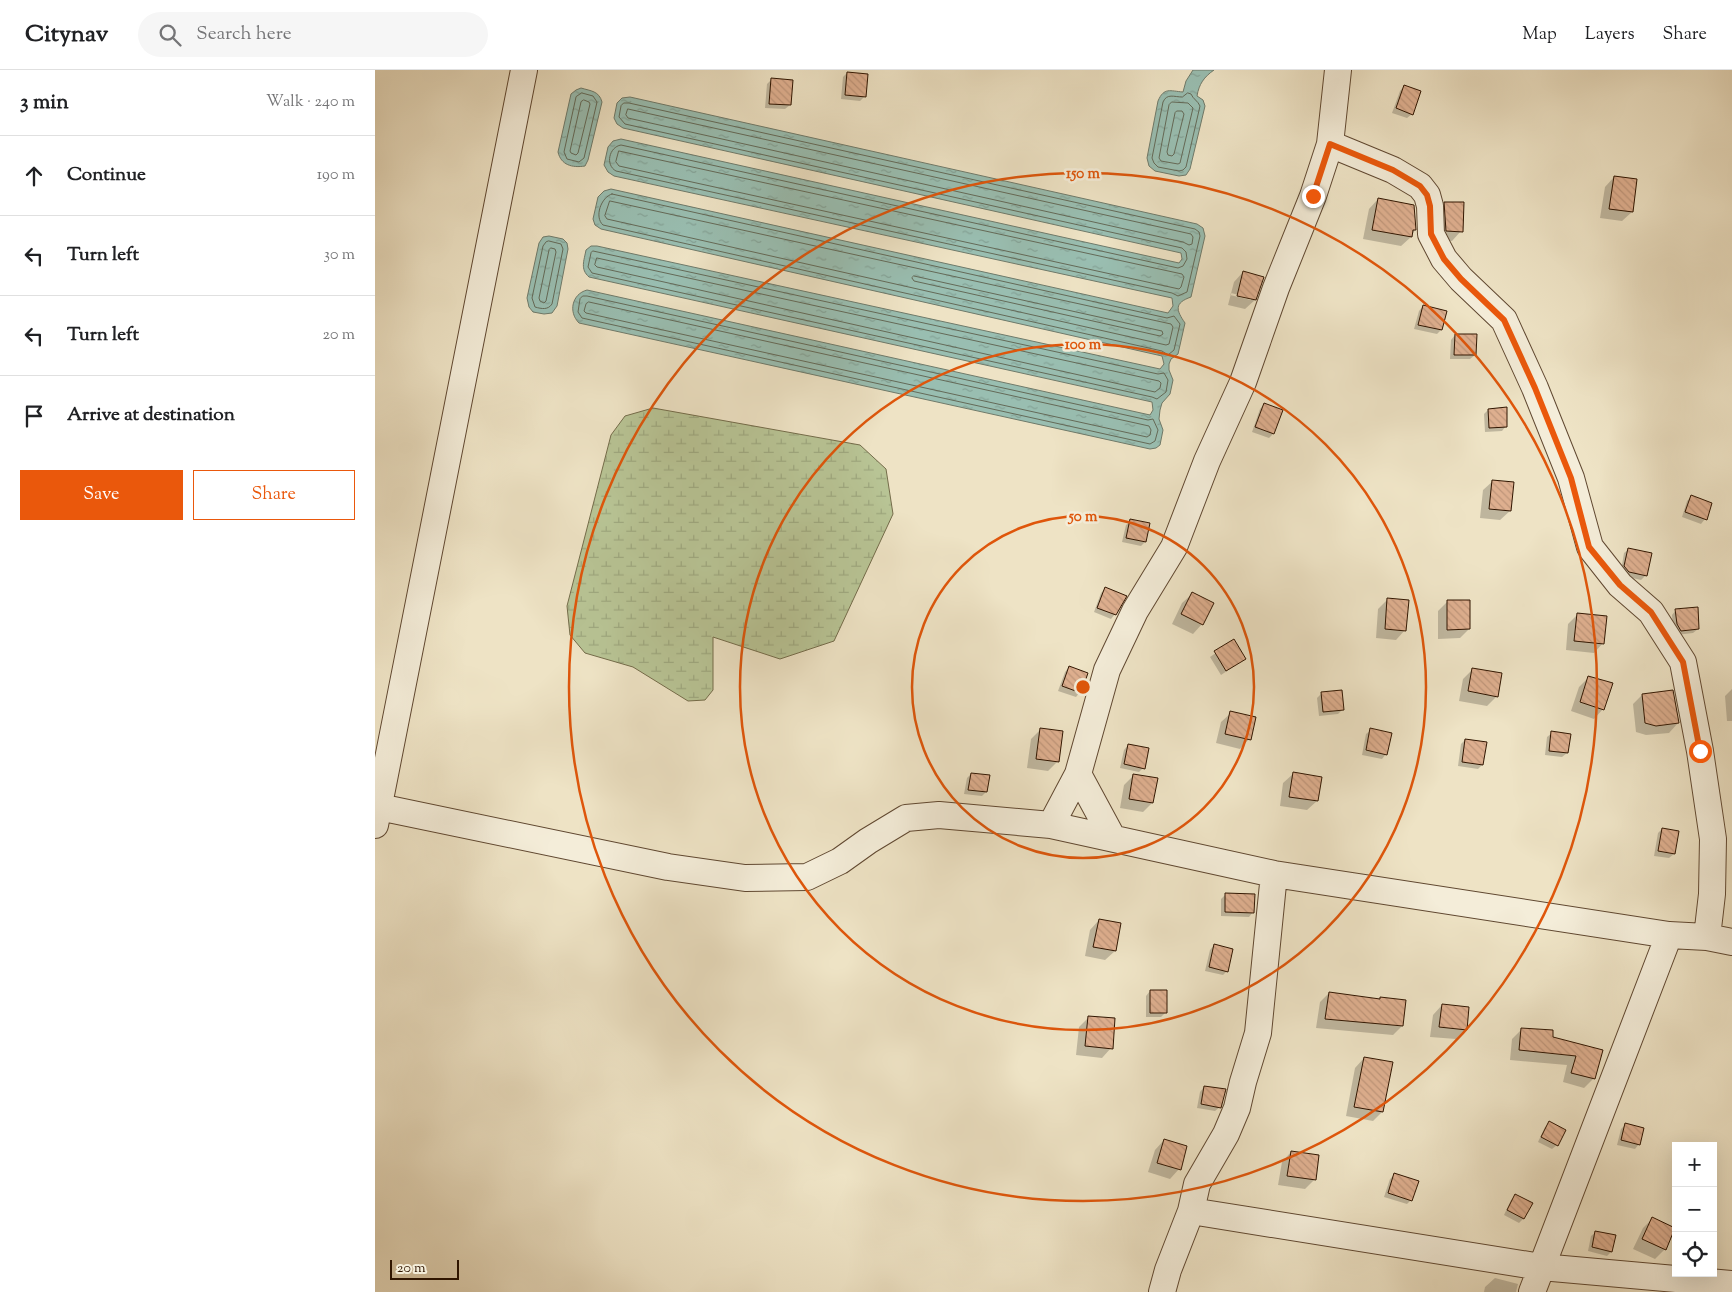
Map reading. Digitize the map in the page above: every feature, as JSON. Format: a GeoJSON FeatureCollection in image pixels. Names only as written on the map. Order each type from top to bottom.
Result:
{"type":"FeatureCollection","features":[{"type":"Feature","properties":{"kind":"street"},"geometry":{"type":"LineString","coordinates":[[523,70],[377,816],[668,867],[745,878],[807,877],[840,861],[906,818],[939,815],[1051,825],[1274,874],[1669,935],[1720,940],[1712,894],[1713,839],[1700,751],[1683,662],[1651,612],[1620,585],[1589,547],[1571,478],[1535,388],[1504,320],[1461,279],[1444,259],[1431,234],[1430,206],[1427,195],[1420,186],[1393,170],[1330,144]]}},
{"type":"Feature","properties":{"kind":"street"},"geometry":{"type":"LineString","coordinates":[[1051,825],[1078,774],[1107,670],[1135,611],[1173,547],[1207,461],[1243,382],[1313,196],[1330,144],[1338,70]]}},
{"type":"Feature","properties":{"kind":"street"},"geometry":{"type":"LineString","coordinates":[[1078,774],[1112,837]]}},
{"type":"Feature","properties":{"kind":"street"},"geometry":{"type":"LineString","coordinates":[[1162,1292],[1168,1270],[1191,1211],[1197,1184],[1226,1134],[1237,1108],[1258,1032],[1274,874]]}},
{"type":"Feature","properties":{"kind":"street"},"geometry":{"type":"LineString","coordinates":[[1532,1292],[1669,935]]}},
{"type":"Feature","properties":{"kind":"street"},"geometry":{"type":"LineString","coordinates":[[1191,1211],[1541,1267],[1732,1284]]}},
{"type":"Feature","properties":{"kind":"green space"},"geometry":{"type":"Polygon","coordinates":[[[653,408],[860,445],[886,469],[893,514],[834,641],[780,659],[713,637],[713,690],[705,700],[688,701],[633,667],[585,653],[570,635],[567,606],[611,435],[625,416],[653,408]]]}},
{"type":"Feature","properties":{"kind":"water"},"geometry":{"type":"Polygon","coordinates":[[[1193,70],[1214,70],[1203,81],[1197,96],[1203,100],[1205,106],[1190,169],[1186,175],[1179,176],[1155,171],[1149,166],[1147,158],[1158,101],[1165,92],[1183,92],[1186,81],[1193,70]]]}},
{"type":"Feature","properties":{"kind":"water"},"geometry":{"type":"Polygon","coordinates":[[[581,88],[597,94],[602,102],[588,160],[585,166],[576,166],[564,163],[558,152],[571,94],[581,88]]]}},
{"type":"Feature","properties":{"kind":"water"},"geometry":{"type":"Polygon","coordinates":[[[630,97],[1197,224],[1203,228],[1205,236],[1191,297],[1185,299],[1178,307],[1178,311],[1185,323],[1178,354],[1171,359],[1169,364],[1173,380],[1170,394],[1162,403],[1160,410],[1159,419],[1163,430],[1160,445],[1150,449],[579,323],[573,314],[573,304],[578,295],[587,290],[1150,415],[1153,410],[1152,402],[589,277],[584,271],[586,250],[591,246],[597,246],[1160,369],[1164,364],[1162,356],[601,229],[595,225],[593,219],[598,197],[604,191],[611,189],[1168,313],[1173,306],[1172,298],[614,176],[608,172],[604,165],[608,147],[613,141],[621,139],[1179,263],[1182,259],[1181,253],[623,128],[617,124],[614,118],[617,103],[622,98],[630,97]]]}},
{"type":"Feature","properties":{"kind":"water"},"geometry":{"type":"Polygon","coordinates":[[[549,236],[563,239],[567,243],[568,249],[557,306],[552,313],[544,314],[533,312],[529,307],[527,298],[539,243],[543,237],[549,236]]]}},
{"type":"Feature","properties":{"kind":"building"},"geometry":{"type":"Polygon","coordinates":[[[847,72],[868,74],[866,97],[845,95],[847,72]]]}},
{"type":"Feature","properties":{"kind":"building"},"geometry":{"type":"Polygon","coordinates":[[[771,78],[793,80],[791,105],[769,104],[771,78]]]}},
{"type":"Feature","properties":{"kind":"building"},"geometry":{"type":"Polygon","coordinates":[[[1404,85],[1421,91],[1413,115],[1396,108],[1404,85]]]}},
{"type":"Feature","properties":{"kind":"building"},"geometry":{"type":"Polygon","coordinates":[[[1614,176],[1637,179],[1633,212],[1609,209],[1614,176]]]}},
{"type":"Feature","properties":{"kind":"building"},"geometry":{"type":"Polygon","coordinates":[[[1378,198],[1414,205],[1416,230],[1413,230],[1412,237],[1372,230],[1378,198]]]}},
{"type":"Feature","properties":{"kind":"building"},"geometry":{"type":"Polygon","coordinates":[[[1444,202],[1464,202],[1463,232],[1446,231],[1444,202]]]}},
{"type":"Feature","properties":{"kind":"building"},"geometry":{"type":"Polygon","coordinates":[[[1243,271],[1264,277],[1256,300],[1237,296],[1243,271]]]}},
{"type":"Feature","properties":{"kind":"building"},"geometry":{"type":"Polygon","coordinates":[[[1423,305],[1447,311],[1442,330],[1418,325],[1423,305]]]}},
{"type":"Feature","properties":{"kind":"building"},"geometry":{"type":"Polygon","coordinates":[[[1455,334],[1477,334],[1476,355],[1454,355],[1455,334]]]}},
{"type":"Feature","properties":{"kind":"building"},"geometry":{"type":"Polygon","coordinates":[[[1264,403],[1283,410],[1274,434],[1255,427],[1264,403]]]}},
{"type":"Feature","properties":{"kind":"building"},"geometry":{"type":"Polygon","coordinates":[[[1507,407],[1507,427],[1489,428],[1488,409],[1507,407]]]}},
{"type":"Feature","properties":{"kind":"building"},"geometry":{"type":"Polygon","coordinates":[[[1492,480],[1514,482],[1511,511],[1489,509],[1492,480]]]}},
{"type":"Feature","properties":{"kind":"building"},"geometry":{"type":"Polygon","coordinates":[[[1691,495],[1712,503],[1707,520],[1685,512],[1691,495]]]}},
{"type":"Feature","properties":{"kind":"building"},"geometry":{"type":"Polygon","coordinates":[[[1130,519],[1150,523],[1146,542],[1126,538],[1130,519]]]}},
{"type":"Feature","properties":{"kind":"building"},"geometry":{"type":"Polygon","coordinates":[[[1628,548],[1652,553],[1647,576],[1629,572],[1624,566],[1628,548]]]}},
{"type":"Feature","properties":{"kind":"building"},"geometry":{"type":"Polygon","coordinates":[[[1105,587],[1127,596],[1116,615],[1097,608],[1105,587]]]}},
{"type":"Feature","properties":{"kind":"building"},"geometry":{"type":"Polygon","coordinates":[[[1192,592],[1214,603],[1203,625],[1181,614],[1192,592]]]}},
{"type":"Feature","properties":{"kind":"building"},"geometry":{"type":"Polygon","coordinates":[[[1387,598],[1409,600],[1406,631],[1385,629],[1387,598]]]}},
{"type":"Feature","properties":{"kind":"building"},"geometry":{"type":"Polygon","coordinates":[[[1447,600],[1470,600],[1470,629],[1447,630],[1447,600]]]}},
{"type":"Feature","properties":{"kind":"building"},"geometry":{"type":"Polygon","coordinates":[[[1698,607],[1699,629],[1681,631],[1677,624],[1675,609],[1698,607]]]}},
{"type":"Feature","properties":{"kind":"building"},"geometry":{"type":"Polygon","coordinates":[[[1577,613],[1607,616],[1604,644],[1574,641],[1577,613]]]}},
{"type":"Feature","properties":{"kind":"building"},"geometry":{"type":"Polygon","coordinates":[[[1234,639],[1246,659],[1226,671],[1214,651],[1234,639]]]}},
{"type":"Feature","properties":{"kind":"building"},"geometry":{"type":"Polygon","coordinates":[[[1069,666],[1088,673],[1081,693],[1062,686],[1069,666]]]}},
{"type":"Feature","properties":{"kind":"building"},"geometry":{"type":"Polygon","coordinates":[[[1472,668],[1502,673],[1498,697],[1468,691],[1472,668]]]}},
{"type":"Feature","properties":{"kind":"building"},"geometry":{"type":"Polygon","coordinates":[[[1588,676],[1613,683],[1604,710],[1580,702],[1588,676]]]}},
{"type":"Feature","properties":{"kind":"building"},"geometry":{"type":"Polygon","coordinates":[[[1342,690],[1344,710],[1323,712],[1321,692],[1342,690]]]}},
{"type":"Feature","properties":{"kind":"building"},"geometry":{"type":"Polygon","coordinates":[[[1673,690],[1679,723],[1656,726],[1645,723],[1642,694],[1673,690]]]}},
{"type":"Feature","properties":{"kind":"building"},"geometry":{"type":"Polygon","coordinates":[[[1230,711],[1256,717],[1251,740],[1225,734],[1230,711]]]}},
{"type":"Feature","properties":{"kind":"building"},"geometry":{"type":"Polygon","coordinates":[[[1040,728],[1063,731],[1059,762],[1036,759],[1040,728]]]}},
{"type":"Feature","properties":{"kind":"building"},"geometry":{"type":"Polygon","coordinates":[[[1370,728],[1392,733],[1387,755],[1366,750],[1370,728]]]}},
{"type":"Feature","properties":{"kind":"building"},"geometry":{"type":"Polygon","coordinates":[[[1551,731],[1571,734],[1568,753],[1549,751],[1551,731]]]}},
{"type":"Feature","properties":{"kind":"building"},"geometry":{"type":"Polygon","coordinates":[[[1465,739],[1487,742],[1483,765],[1462,762],[1465,739]]]}},
{"type":"Feature","properties":{"kind":"building"},"geometry":{"type":"Polygon","coordinates":[[[1128,744],[1149,748],[1145,769],[1124,764],[1128,744]]]}},
{"type":"Feature","properties":{"kind":"building"},"geometry":{"type":"Polygon","coordinates":[[[1293,772],[1322,777],[1318,801],[1289,797],[1293,772]]]}},
{"type":"Feature","properties":{"kind":"building"},"geometry":{"type":"Polygon","coordinates":[[[971,773],[990,775],[987,792],[968,790],[971,773]]]}},
{"type":"Feature","properties":{"kind":"building"},"geometry":{"type":"Polygon","coordinates":[[[1133,774],[1158,778],[1153,803],[1129,799],[1133,774]]]}},
{"type":"Feature","properties":{"kind":"building"},"geometry":{"type":"Polygon","coordinates":[[[1662,828],[1679,831],[1675,854],[1658,851],[1662,828]]]}},
{"type":"Feature","properties":{"kind":"building"},"geometry":{"type":"Polygon","coordinates":[[[1225,893],[1255,894],[1254,913],[1225,912],[1225,893]]]}},
{"type":"Feature","properties":{"kind":"building"},"geometry":{"type":"Polygon","coordinates":[[[1099,919],[1121,923],[1116,951],[1093,947],[1099,919]]]}},
{"type":"Feature","properties":{"kind":"building"},"geometry":{"type":"Polygon","coordinates":[[[1214,944],[1233,949],[1228,972],[1209,967],[1214,944]]]}},
{"type":"Feature","properties":{"kind":"building"},"geometry":{"type":"Polygon","coordinates":[[[1150,990],[1167,990],[1167,1013],[1150,1013],[1150,990]]]}},
{"type":"Feature","properties":{"kind":"building"},"geometry":{"type":"Polygon","coordinates":[[[1329,992],[1380,999],[1380,997],[1406,1000],[1403,1026],[1325,1019],[1329,992]]]}},
{"type":"Feature","properties":{"kind":"building"},"geometry":{"type":"Polygon","coordinates":[[[1442,1004],[1469,1007],[1467,1030],[1439,1027],[1442,1004]]]}},
{"type":"Feature","properties":{"kind":"building"},"geometry":{"type":"Polygon","coordinates":[[[1088,1016],[1115,1018],[1113,1049],[1085,1046],[1088,1016]]]}},
{"type":"Feature","properties":{"kind":"building"},"geometry":{"type":"Polygon","coordinates":[[[1521,1028],[1553,1030],[1553,1037],[1603,1050],[1595,1079],[1571,1073],[1576,1056],[1519,1050],[1521,1028]]]}},
{"type":"Feature","properties":{"kind":"building"},"geometry":{"type":"Polygon","coordinates":[[[1364,1057],[1393,1062],[1383,1112],[1354,1107],[1364,1057]]]}},
{"type":"Feature","properties":{"kind":"building"},"geometry":{"type":"Polygon","coordinates":[[[1204,1086],[1226,1089],[1221,1108],[1201,1104],[1204,1086]]]}},
{"type":"Feature","properties":{"kind":"building"},"geometry":{"type":"Polygon","coordinates":[[[1549,1121],[1566,1130],[1558,1146],[1541,1137],[1549,1121]]]}},
{"type":"Feature","properties":{"kind":"building"},"geometry":{"type":"Polygon","coordinates":[[[1625,1123],[1644,1128],[1640,1145],[1621,1140],[1625,1123]]]}},
{"type":"Feature","properties":{"kind":"building"},"geometry":{"type":"Polygon","coordinates":[[[1164,1139],[1187,1146],[1181,1170],[1157,1163],[1164,1139]]]}},
{"type":"Feature","properties":{"kind":"building"},"geometry":{"type":"Polygon","coordinates":[[[1291,1151],[1319,1155],[1316,1180],[1287,1176],[1291,1151]]]}},
{"type":"Feature","properties":{"kind":"building"},"geometry":{"type":"Polygon","coordinates":[[[1394,1173],[1419,1181],[1412,1201],[1388,1193],[1394,1173]]]}},
{"type":"Feature","properties":{"kind":"building"},"geometry":{"type":"Polygon","coordinates":[[[1515,1194],[1533,1203],[1524,1219],[1507,1210],[1515,1194]]]}},
{"type":"Feature","properties":{"kind":"building"},"geometry":{"type":"Polygon","coordinates":[[[1652,1217],[1672,1227],[1672,1235],[1666,1250],[1642,1239],[1652,1217]]]}},
{"type":"Feature","properties":{"kind":"building"},"geometry":{"type":"Polygon","coordinates":[[[1595,1231],[1616,1235],[1612,1252],[1592,1247],[1595,1231]]]}},
{"type":"Feature","properties":{"kind":"route"},"geometry":{"type":"LineString","coordinates":[[1313,196],[1330,144],[1393,170],[1420,186],[1427,195],[1430,206],[1431,234],[1444,259],[1461,279],[1504,320],[1535,388],[1571,478],[1589,547],[1620,585],[1651,612],[1683,662],[1700,751]]}}]}
